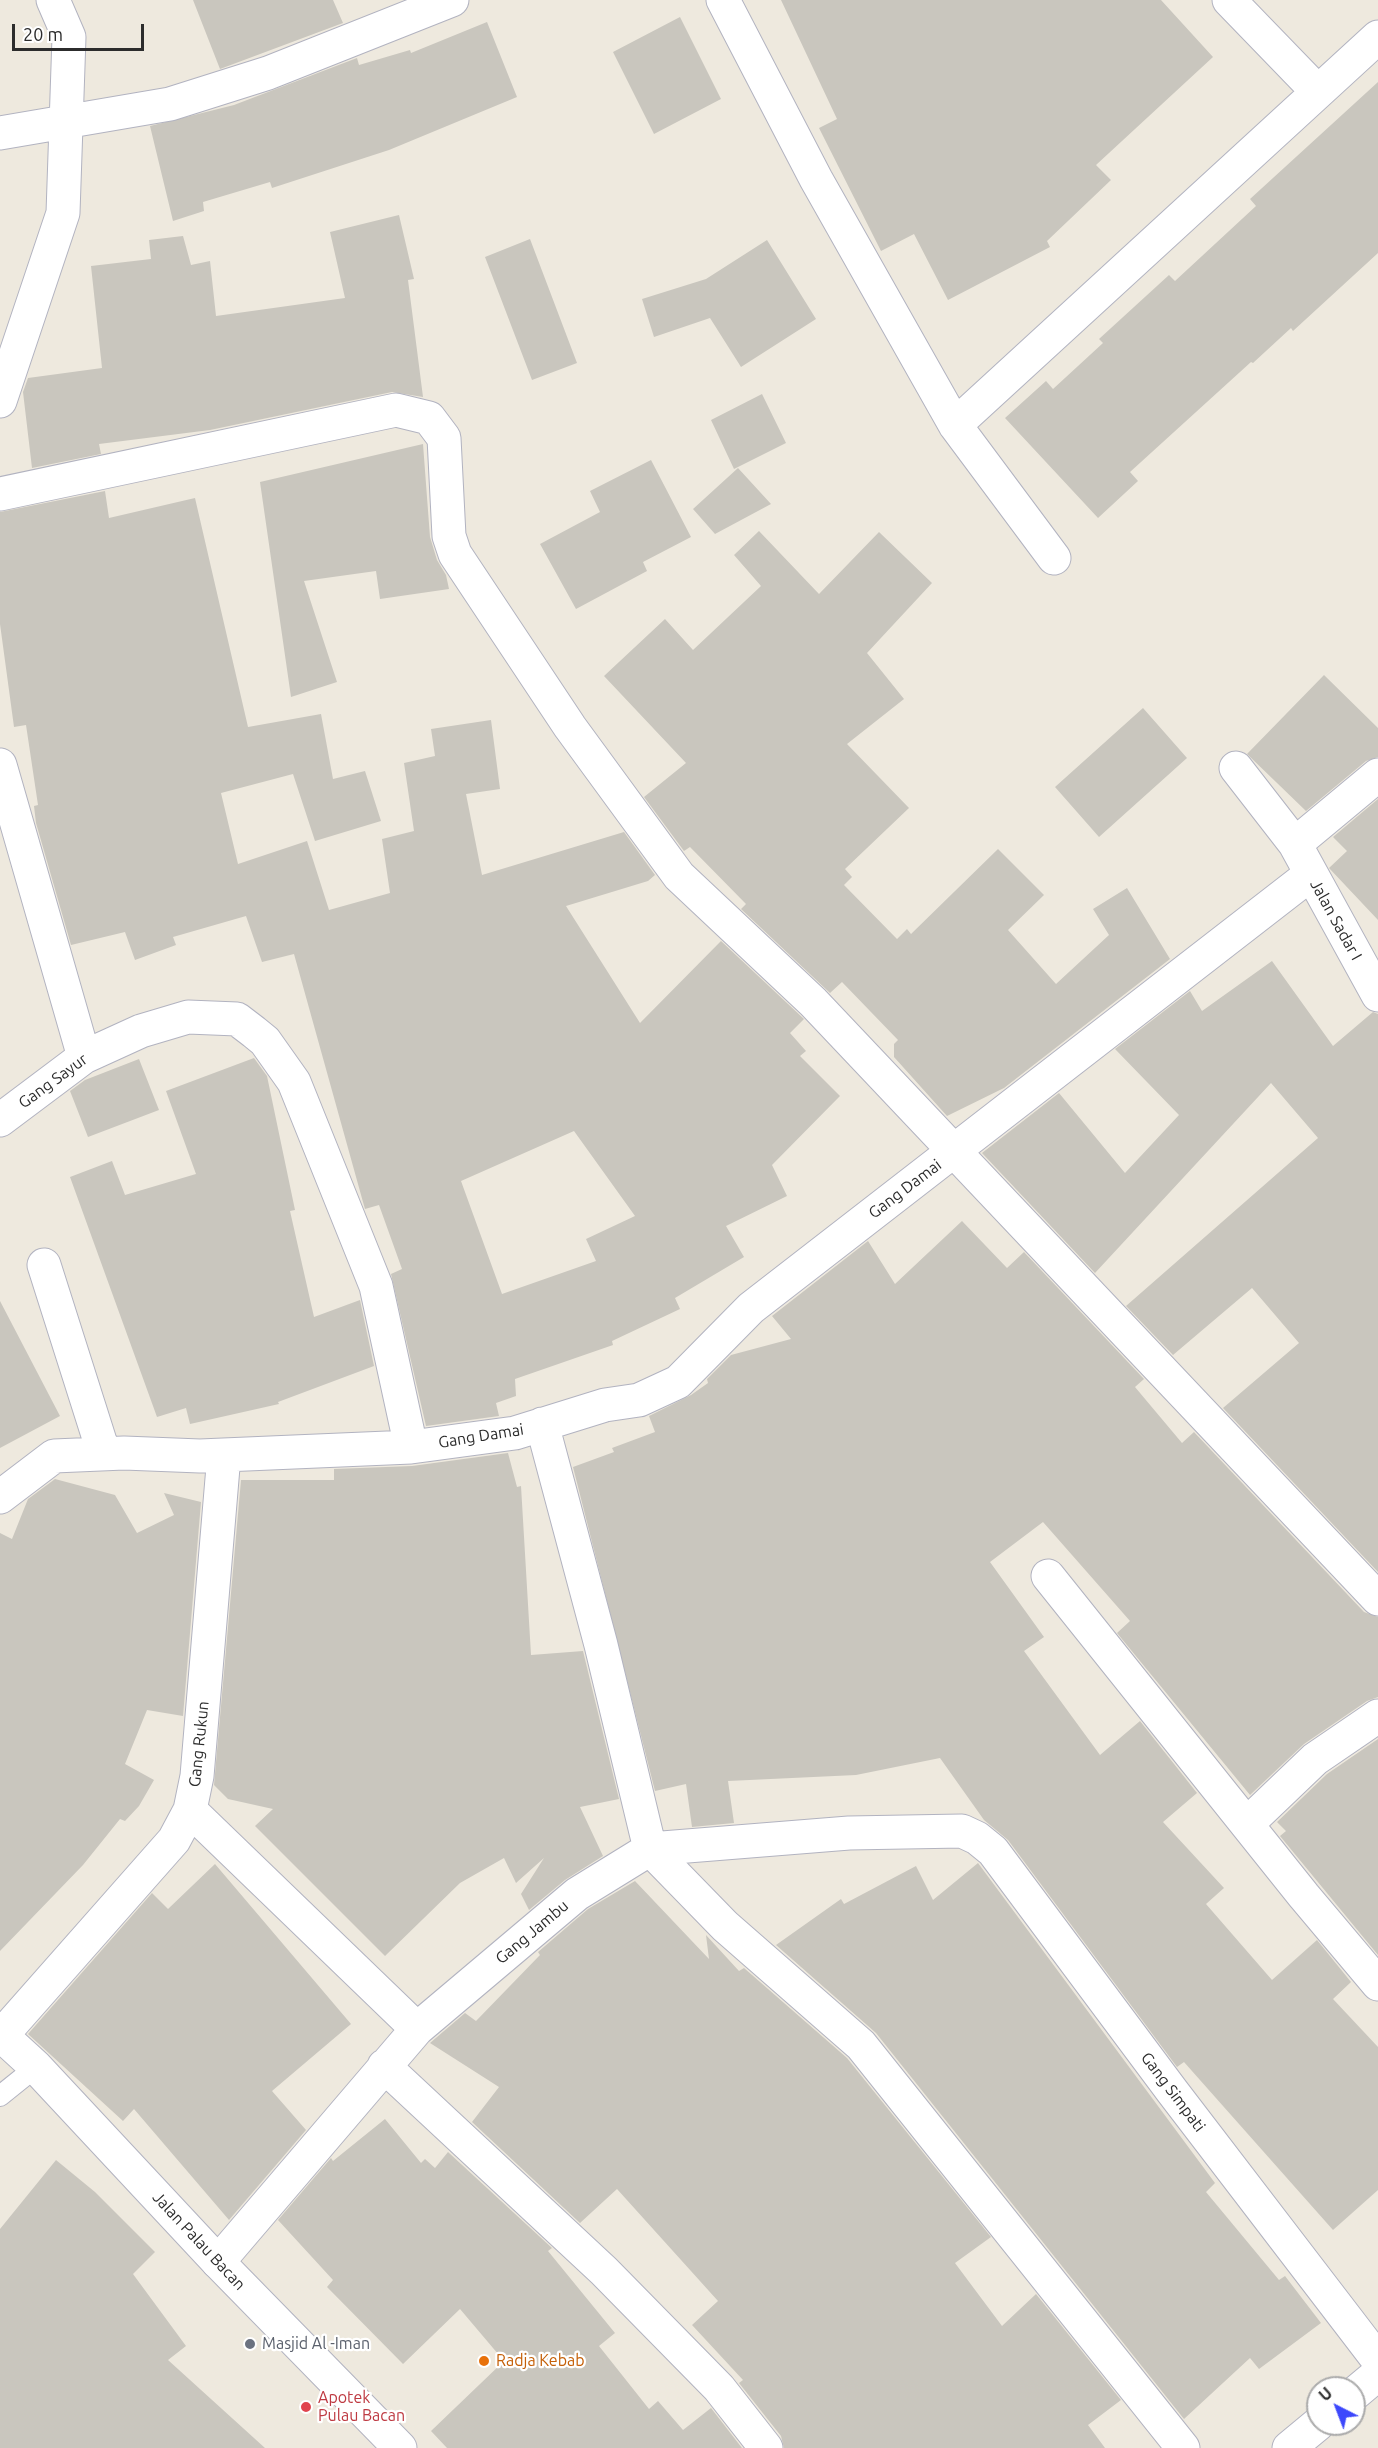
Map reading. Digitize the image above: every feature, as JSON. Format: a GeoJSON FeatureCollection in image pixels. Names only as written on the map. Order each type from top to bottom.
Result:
{"type":"FeatureCollection","features":[{"type":"Feature","properties":{"kind":"street"},"geometry":{"type":"LineString","coordinates":[[0,401],[63,213],[68,122],[69,37],[53,0]]}},
{"type":"Feature","properties":{"kind":"street"},"geometry":{"type":"LineString","coordinates":[[0,133],[170,104],[268,73],[452,0]]}},
{"type":"Feature","properties":{"kind":"street"},"geometry":{"type":"LineString","coordinates":[[723,0],[816,179],[955,425],[1054,558]]}},
{"type":"Feature","properties":{"kind":"street"},"geometry":{"type":"LineString","coordinates":[[1229,0],[1318,92]]}},
{"type":"Feature","properties":{"kind":"street"},"geometry":{"type":"LineString","coordinates":[[955,425],[1378,37]]}},
{"type":"Feature","properties":{"kind":"street"},"geometry":{"type":"LineString","coordinates":[[0,494],[396,410],[429,418],[444,438],[449,536],[455,554],[570,728],[679,876],[813,1002],[1378,1599]]}},
{"type":"Feature","properties":{"kind":"street"},"geometry":{"type":"LineString","coordinates":[[0,765],[84,1057]]}},
{"type":"Feature","properties":{"kind":"street","name":"Jalan Sadar I"},"geometry":{"type":"LineString","coordinates":[[1236,768],[1295,844],[1378,995]]}},
{"type":"Feature","properties":{"kind":"street"},"geometry":{"type":"LineString","coordinates":[[1295,844],[1378,775]]}},
{"type":"Feature","properties":{"kind":"street","name":"Gang Damai"},"geometry":{"type":"LineString","coordinates":[[0,1497],[54,1456],[224,1455],[411,1447],[515,1433],[605,1405],[639,1400],[678,1382],[751,1308],[1311,874]]}},
{"type":"Feature","properties":{"kind":"street","name":"Gang Sayur"},"geometry":{"type":"LineString","coordinates":[[0,1120],[84,1057],[141,1031],[188,1017],[237,1019],[265,1041],[294,1082],[376,1286],[411,1447]]}},
{"type":"Feature","properties":{"kind":"street"},"geometry":{"type":"LineString","coordinates":[[44,1265],[104,1454]]}},
{"type":"Feature","properties":{"kind":"street"},"geometry":{"type":"LineString","coordinates":[[542,1424],[601,1645],[650,1849],[725,1926],[861,2045],[1183,2448]]}},
{"type":"Feature","properties":{"kind":"street","name":"Gang Rukun"},"geometry":{"type":"LineString","coordinates":[[1,2035],[174,1839],[190,1810],[197,1776],[224,1455]]}},
{"type":"Feature","properties":{"kind":"street"},"geometry":{"type":"LineString","coordinates":[[1048,1576],[1378,1984]]}},
{"type":"Feature","properties":{"kind":"street"},"geometry":{"type":"LineString","coordinates":[[1247,1824],[1315,1759],[1378,1716]]}},
{"type":"Feature","properties":{"kind":"street"},"geometry":{"type":"LineString","coordinates":[[190,1810],[417,2029]]}},
{"type":"Feature","properties":{"kind":"street","name":"Gang Jambu"},"geometry":{"type":"LineString","coordinates":[[218,2262],[417,2029],[577,1894],[650,1849],[849,1833],[962,1831]]}},
{"type":"Feature","properties":{"kind":"street","name":"Gang Simpati"},"geometry":{"type":"LineString","coordinates":[[962,1831],[977,1838],[993,1851],[1172,2091],[1378,2360]]}},
{"type":"Feature","properties":{"kind":"street","name":"Jalan Palau Bacan"},"geometry":{"type":"LineString","coordinates":[[1,2035],[36,2067],[392,2446]]}},
{"type":"Feature","properties":{"kind":"street"},"geometry":{"type":"LineString","coordinates":[[384,2066],[604,2271],[719,2388],[766,2448]]}},
{"type":"Feature","properties":{"kind":"street"},"geometry":{"type":"LineString","coordinates":[[1366,2384],[1378,2374]]}},
{"type":"Feature","properties":{"kind":"street"},"geometry":{"type":"LineString","coordinates":[[1289,2448],[1306,2434]]}},
{"type":"Feature","properties":{"kind":"lane"},"geometry":{"type":"LineString","coordinates":[[0,2096],[36,2067]]}},
{"type":"Feature","properties":{"kind":"building"},"geometry":{"type":"Polygon","coordinates":[[[193,0],[333,0],[343,23],[220,69],[193,0]]]}},
{"type":"Feature","properties":{"kind":"building"},"geometry":{"type":"Polygon","coordinates":[[[781,0],[1161,0],[1213,57],[1096,165],[1111,180],[1047,241],[1050,247],[948,300],[914,234],[881,251],[819,128],[837,119],[781,0]]]}},
{"type":"Feature","properties":{"kind":"building"},"geometry":{"type":"Polygon","coordinates":[[[680,17],[721,99],[654,134],[613,52],[680,17]]]}},
{"type":"Feature","properties":{"kind":"building"},"geometry":{"type":"Polygon","coordinates":[[[487,22],[517,97],[389,150],[272,188],[270,182],[203,202],[204,211],[173,221],[150,126],[234,105],[357,58],[359,65],[410,50],[411,53],[487,22]]]}},
{"type":"Feature","properties":{"kind":"building"},"geometry":{"type":"Polygon","coordinates":[[[1378,82],[1378,253],[1293,331],[1291,328],[1253,363],[1251,362],[1130,472],[1138,481],[1098,518],[1005,418],[1046,381],[1053,389],[1103,343],[1099,339],[1169,275],[1175,281],[1256,206],[1250,199],[1378,82]]]}},
{"type":"Feature","properties":{"kind":"building"},"geometry":{"type":"Polygon","coordinates":[[[399,215],[414,279],[408,280],[423,397],[392,392],[210,430],[99,444],[101,454],[32,468],[23,392],[28,378],[102,368],[91,266],[151,259],[149,240],[183,236],[191,265],[210,261],[216,316],[345,298],[330,232],[399,215]]]}},
{"type":"Feature","properties":{"kind":"building"},"geometry":{"type":"Polygon","coordinates":[[[530,239],[577,363],[532,380],[485,257],[530,239]]]}},
{"type":"Feature","properties":{"kind":"building"},"geometry":{"type":"Polygon","coordinates":[[[767,240],[816,319],[741,367],[710,318],[654,337],[642,299],[706,279],[767,240]]]}},
{"type":"Feature","properties":{"kind":"building"},"geometry":{"type":"Polygon","coordinates":[[[762,394],[786,443],[734,469],[711,420],[762,394]]]}},
{"type":"Feature","properties":{"kind":"building"},"geometry":{"type":"Polygon","coordinates":[[[423,444],[430,537],[437,560],[446,575],[449,589],[380,599],[376,571],[304,581],[337,682],[291,697],[260,482],[423,444]]]}},
{"type":"Feature","properties":{"kind":"building"},"geometry":{"type":"Polygon","coordinates":[[[651,460],[691,537],[643,562],[647,571],[576,609],[540,544],[600,512],[590,491],[651,460]]]}},
{"type":"Feature","properties":{"kind":"building"},"geometry":{"type":"Polygon","coordinates":[[[738,468],[771,504],[715,534],[693,509],[738,468]]]}},
{"type":"Feature","properties":{"kind":"building"},"geometry":{"type":"Polygon","coordinates":[[[105,491],[109,518],[195,498],[248,727],[321,714],[333,779],[365,771],[381,821],[315,841],[293,774],[221,793],[238,864],[307,841],[329,910],[390,893],[382,839],[414,831],[404,763],[435,756],[431,729],[491,720],[500,789],[466,794],[482,875],[624,832],[655,875],[648,881],[566,906],[640,1023],[721,941],[804,1019],[790,1033],[806,1051],[800,1056],[840,1096],[772,1165],[787,1196],[726,1226],[744,1257],[675,1298],[680,1309],[612,1341],[613,1345],[515,1379],[516,1396],[496,1403],[499,1416],[426,1426],[391,1274],[402,1269],[379,1205],[365,1209],[294,954],[262,962],[246,916],[173,937],[176,945],[135,960],[125,932],[71,945],[36,823],[34,806],[38,805],[26,725],[14,727],[0,624],[0,512],[105,491]],[[574,1131],[461,1181],[502,1294],[596,1261],[586,1239],[635,1216],[574,1131]]]}},
{"type":"Feature","properties":{"kind":"building"},"geometry":{"type":"Polygon","coordinates":[[[759,531],[819,594],[879,532],[932,583],[867,653],[904,699],[847,744],[909,808],[845,869],[852,877],[844,885],[897,939],[907,929],[911,934],[998,849],[1044,895],[1008,930],[1056,984],[1109,935],[1093,909],[1127,888],[1170,959],[1004,1088],[947,1116],[894,1057],[894,1044],[898,1040],[842,982],[830,993],[741,909],[746,904],[690,847],[684,851],[644,797],[686,763],[604,676],[665,619],[693,650],[761,586],[734,555],[759,531]]]}},
{"type":"Feature","properties":{"kind":"building"},"geometry":{"type":"Polygon","coordinates":[[[1324,675],[1378,728],[1378,757],[1366,761],[1306,811],[1247,754],[1324,675]]]}},
{"type":"Feature","properties":{"kind":"building"},"geometry":{"type":"Polygon","coordinates":[[[1143,708],[1187,758],[1099,837],[1055,787],[1143,708]]]}},
{"type":"Feature","properties":{"kind":"building"},"geometry":{"type":"Polygon","coordinates":[[[1378,799],[1378,920],[1329,868],[1347,851],[1333,837],[1378,799]]]}},
{"type":"Feature","properties":{"kind":"building"},"geometry":{"type":"Polygon","coordinates":[[[1272,961],[1333,1046],[1373,1012],[1378,1014],[1378,1572],[1223,1408],[1299,1343],[1252,1288],[1173,1355],[1126,1306],[1318,1138],[1271,1083],[1095,1273],[982,1153],[1059,1093],[1125,1173],[1179,1115],[1115,1049],[1190,991],[1202,1011],[1272,961]]]}},
{"type":"Feature","properties":{"kind":"building"},"geometry":{"type":"Polygon","coordinates":[[[254,1058],[267,1076],[295,1210],[290,1211],[314,1317],[360,1300],[374,1366],[278,1402],[279,1404],[190,1424],[186,1408],[157,1417],[70,1177],[112,1161],[125,1195],[196,1174],[166,1091],[254,1058]]]}},
{"type":"Feature","properties":{"kind":"building"},"geometry":{"type":"Polygon","coordinates":[[[139,1059],[159,1110],[88,1137],[70,1091],[85,1080],[139,1059]]]}},
{"type":"Feature","properties":{"kind":"building"},"geometry":{"type":"Polygon","coordinates":[[[962,1221],[1007,1268],[1024,1252],[1144,1379],[1135,1387],[1182,1443],[1194,1432],[1364,1612],[1378,1617],[1378,1697],[1367,1701],[1304,1744],[1250,1795],[1117,1633],[1130,1621],[1043,1522],[990,1562],[1044,1637],[1024,1651],[1100,1755],[1140,1721],[1197,1793],[1163,1822],[1224,1888],[1206,1904],[1272,1980],[1317,1940],[1351,1982],[1333,1999],[1378,2047],[1378,2190],[1333,2230],[1184,2062],[1177,2067],[1008,1840],[984,1820],[940,1758],[856,1775],[728,1781],[734,1823],[692,1827],[686,1784],[655,1791],[573,1467],[614,1452],[612,1448],[655,1432],[649,1416],[691,1395],[708,1383],[707,1379],[731,1355],[791,1339],[772,1316],[868,1241],[895,1284],[962,1221]]]}},
{"type":"Feature","properties":{"kind":"building"},"geometry":{"type":"Polygon","coordinates":[[[0,1301],[60,1416],[0,1448],[0,1301]]]}},
{"type":"Feature","properties":{"kind":"building"},"geometry":{"type":"Polygon","coordinates":[[[508,1453],[517,1487],[521,1486],[531,1655],[583,1651],[619,1799],[580,1807],[603,1856],[565,1880],[529,1910],[521,1894],[544,1858],[516,1883],[504,1858],[460,1883],[385,1956],[255,1826],[273,1809],[228,1799],[214,1785],[241,1480],[334,1480],[334,1469],[412,1466],[508,1453]]]}},
{"type":"Feature","properties":{"kind":"building"},"geometry":{"type":"Polygon","coordinates":[[[55,1479],[115,1495],[137,1533],[174,1515],[164,1493],[201,1502],[183,1716],[147,1710],[125,1764],[154,1780],[139,1806],[125,1821],[120,1819],[83,1865],[0,1951],[0,1533],[12,1539],[28,1499],[55,1479]]]}},
{"type":"Feature","properties":{"kind":"building"},"geometry":{"type":"Polygon","coordinates":[[[1378,1739],[1378,1955],[1280,1836],[1286,1831],[1277,1822],[1327,1774],[1378,1739]]]}},
{"type":"Feature","properties":{"kind":"building"},"geometry":{"type":"Polygon","coordinates":[[[978,1863],[1215,2183],[1206,2192],[1279,2280],[1285,2276],[1321,2323],[1259,2369],[1250,2358],[1184,2419],[876,2033],[776,1945],[841,1899],[844,1904],[916,1866],[933,1900],[978,1863]]]}},
{"type":"Feature","properties":{"kind":"building"},"geometry":{"type":"Polygon","coordinates":[[[215,1864],[351,2024],[272,2091],[306,2130],[229,2220],[134,2109],[123,2121],[28,2034],[152,1893],[168,1909],[215,1864]]]}},
{"type":"Feature","properties":{"kind":"building"},"geometry":{"type":"Polygon","coordinates":[[[635,1881],[709,1959],[706,1935],[739,1971],[744,1968],[847,2058],[991,2237],[955,2263],[1002,2326],[1036,2294],[1121,2400],[1088,2425],[1105,2448],[784,2448],[781,2436],[739,2383],[743,2380],[692,2325],[718,2301],[617,2189],[580,2223],[472,2122],[499,2087],[430,2043],[465,2013],[476,2021],[540,1955],[538,1952],[588,1909],[635,1881]]]}},
{"type":"Feature","properties":{"kind":"building"},"geometry":{"type":"Polygon","coordinates":[[[385,2119],[421,2163],[425,2159],[435,2168],[448,2152],[552,2248],[548,2251],[615,2333],[599,2346],[649,2409],[658,2401],[683,2430],[711,2408],[742,2448],[447,2448],[431,2431],[504,2361],[460,2309],[403,2364],[327,2287],[333,2280],[278,2220],[331,2158],[333,2161],[385,2119]]]}},
{"type":"Feature","properties":{"kind":"building"},"geometry":{"type":"Polygon","coordinates":[[[56,2160],[95,2192],[155,2252],[133,2274],[186,2346],[168,2360],[265,2448],[0,2448],[0,2229],[56,2160]]]}},
{"type":"Feature","properties":{"kind":"place","name":"Masjid Al -Iman"},"geometry":{"type":"Point","coordinates":[250,2344]}},
{"type":"Feature","properties":{"kind":"place","name":"Radja Kebab"},"geometry":{"type":"Point","coordinates":[484,2361]}},
{"type":"Feature","properties":{"kind":"place","name":"Apotek Pulau Bacan"},"geometry":{"type":"Point","coordinates":[306,2407]}}]}
